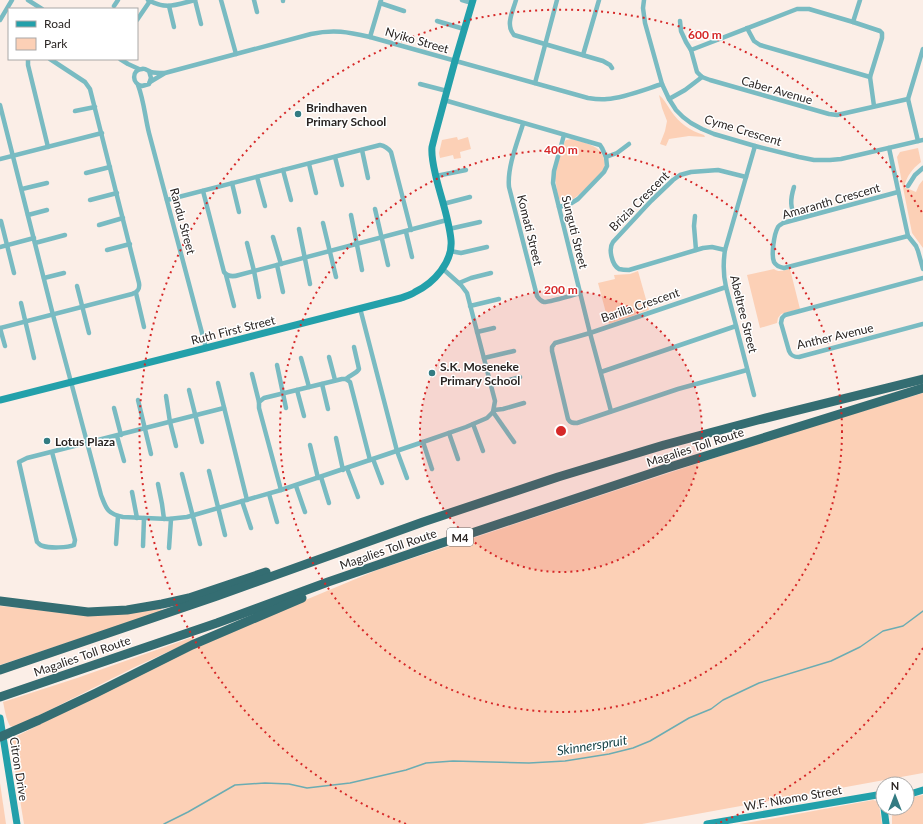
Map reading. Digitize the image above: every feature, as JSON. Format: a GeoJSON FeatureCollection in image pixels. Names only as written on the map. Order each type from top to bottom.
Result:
{"type":"FeatureCollection","features":[{"type":"Feature","properties":{"kind":"highway","name":"Magalies Toll Route"},"geometry":{"type":"LineString","coordinates":[[0,670],[217,596],[424,522],[558,477],[664,445],[923,379]]}},
{"type":"Feature","properties":{"kind":"highway","name":"Magalies Toll Route"},"geometry":{"type":"LineString","coordinates":[[0,697],[217,623],[328,582],[424,549],[681,464],[923,388]]}},
{"type":"Feature","properties":{"kind":"highway"},"geometry":{"type":"LineString","coordinates":[[0,601],[88,612],[128,610],[162,604],[189,598],[424,522]]}},
{"type":"Feature","properties":{"kind":"highway"},"geometry":{"type":"LineString","coordinates":[[1,738],[198,642],[343,580],[424,549]]}},
{"type":"Feature","properties":{"kind":"street"},"geometry":{"type":"LineString","coordinates":[[0,20],[12,0]]}},
{"type":"Feature","properties":{"kind":"street"},"geometry":{"type":"LineString","coordinates":[[28,0],[40,8]]}},
{"type":"Feature","properties":{"kind":"street"},"geometry":{"type":"LineString","coordinates":[[114,6],[118,0]]}},
{"type":"Feature","properties":{"kind":"street"},"geometry":{"type":"LineString","coordinates":[[138,18],[149,1],[159,6],[169,6],[195,0],[201,24]]}},
{"type":"Feature","properties":{"kind":"street"},"geometry":{"type":"LineString","coordinates":[[222,0],[236,54]]}},
{"type":"Feature","properties":{"kind":"street"},"geometry":{"type":"LineString","coordinates":[[254,0],[257,12]]}},
{"type":"Feature","properties":{"kind":"street"},"geometry":{"type":"LineString","coordinates":[[462,0],[473,1]]}},
{"type":"Feature","properties":{"kind":"street"},"geometry":{"type":"LineString","coordinates":[[516,0],[509,24],[511,32],[545,44],[603,61],[612,68]]}},
{"type":"Feature","properties":{"kind":"street"},"geometry":{"type":"LineString","coordinates":[[534,84],[558,0]]}},
{"type":"Feature","properties":{"kind":"street"},"geometry":{"type":"LineString","coordinates":[[583,55],[599,0]]}},
{"type":"Feature","properties":{"kind":"street","name":"Cyme Crescent"},"geometry":{"type":"LineString","coordinates":[[644,0],[643,8],[645,23],[662,84],[676,110],[690,123],[714,134],[755,146],[814,160],[841,159],[920,141]]}},
{"type":"Feature","properties":{"kind":"street"},"geometry":{"type":"LineString","coordinates":[[853,22],[860,0]]}},
{"type":"Feature","properties":{"kind":"street","name":"Ruth First Street"},"geometry":{"type":"LineString","coordinates":[[0,400],[401,298],[415,293],[427,285],[443,269],[448,260],[450,251],[451,239],[433,165],[432,148],[434,135],[473,1]]}},
{"type":"Feature","properties":{"kind":"street"},"geometry":{"type":"LineString","coordinates":[[370,37],[380,2],[404,11]]}},
{"type":"Feature","properties":{"kind":"street"},"geometry":{"type":"LineString","coordinates":[[169,6],[174,28]]}},
{"type":"Feature","properties":{"kind":"street"},"geometry":{"type":"LineString","coordinates":[[691,50],[797,8],[809,9],[853,22],[882,33],[882,38],[870,77],[874,106]]}},
{"type":"Feature","properties":{"kind":"street"},"geometry":{"type":"LineString","coordinates":[[437,21],[464,29]]}},
{"type":"Feature","properties":{"kind":"street"},"geometry":{"type":"LineString","coordinates":[[669,99],[689,88],[702,77],[698,72],[691,50],[681,31],[680,21]]}},
{"type":"Feature","properties":{"kind":"street"},"geometry":{"type":"LineString","coordinates":[[747,28],[754,41],[760,44],[870,77]]}},
{"type":"Feature","properties":{"kind":"street","name":"Nyiko Street"},"geometry":{"type":"LineString","coordinates":[[148,84],[165,73],[311,34],[328,31],[346,31],[534,84],[598,100],[617,98],[662,84]]}},
{"type":"Feature","properties":{"kind":"street"},"geometry":{"type":"LineString","coordinates":[[920,141],[908,99],[923,49]]}},
{"type":"Feature","properties":{"kind":"street"},"geometry":{"type":"LineString","coordinates":[[28,60],[48,147]]}},
{"type":"Feature","properties":{"kind":"street"},"geometry":{"type":"LineString","coordinates":[[5,346],[0,328],[136,293],[139,289],[140,283],[92,94],[88,85],[52,60]]}},
{"type":"Feature","properties":{"kind":"street"},"geometry":{"type":"LineString","coordinates":[[122,60],[139,69],[149,71],[151,75],[148,84],[142,86],[135,82],[134,76],[128,64]]}},
{"type":"Feature","properties":{"kind":"street"},"geometry":{"type":"LineString","coordinates":[[134,76],[139,69]]}},
{"type":"Feature","properties":{"kind":"street","name":"Nyiko Street"},"geometry":{"type":"LineString","coordinates":[[149,71],[165,73]]}},
{"type":"Feature","properties":{"kind":"street","name":"Caber Avenue"},"geometry":{"type":"LineString","coordinates":[[702,77],[825,114],[837,115],[908,99]]}},
{"type":"Feature","properties":{"kind":"street","name":"Randu Street"},"geometry":{"type":"LineString","coordinates":[[143,98],[148,84]]}},
{"type":"Feature","properties":{"kind":"street"},"geometry":{"type":"LineString","coordinates":[[420,84],[447,91]]}},
{"type":"Feature","properties":{"kind":"street","name":"Randu Street"},"geometry":{"type":"LineString","coordinates":[[138,85],[143,98],[149,133],[206,348]]}},
{"type":"Feature","properties":{"kind":"street"},"geometry":{"type":"LineString","coordinates":[[444,100],[600,146],[606,157],[607,166],[604,172],[582,196],[575,201],[559,207]]}},
{"type":"Feature","properties":{"kind":"street"},"geometry":{"type":"LineString","coordinates":[[0,105],[2,123],[22,189],[100,495],[111,514],[136,518],[164,519],[193,516],[320,478],[473,424],[487,418],[494,411],[524,403]]}},
{"type":"Feature","properties":{"kind":"street"},"geometry":{"type":"LineString","coordinates":[[75,111],[95,106]]}},
{"type":"Feature","properties":{"kind":"street","name":"Komati Street"},"geometry":{"type":"LineString","coordinates":[[523,124],[508,181],[538,299],[547,302],[580,293]]}},
{"type":"Feature","properties":{"kind":"street"},"geometry":{"type":"LineString","coordinates":[[0,159],[102,133]]}},
{"type":"Feature","properties":{"kind":"street","name":"Sunguti Street"},"geometry":{"type":"LineString","coordinates":[[564,135],[553,180],[590,333]]}},
{"type":"Feature","properties":{"kind":"street"},"geometry":{"type":"LineString","coordinates":[[606,157],[617,153],[629,144]]}},
{"type":"Feature","properties":{"kind":"street"},"geometry":{"type":"LineString","coordinates":[[167,200],[380,145],[386,147],[391,152],[411,230]]}},
{"type":"Feature","properties":{"kind":"street","name":"Abeltree Street"},"geometry":{"type":"LineString","coordinates":[[754,395],[726,286],[723,267],[725,250],[755,146]]}},
{"type":"Feature","properties":{"kind":"street"},"geometry":{"type":"LineString","coordinates":[[889,148],[908,236],[916,246],[923,269]]}},
{"type":"Feature","properties":{"kind":"street"},"geometry":{"type":"LineString","coordinates":[[362,150],[368,178]]}},
{"type":"Feature","properties":{"kind":"street"},"geometry":{"type":"LineString","coordinates":[[335,157],[342,185]]}},
{"type":"Feature","properties":{"kind":"street"},"geometry":{"type":"LineString","coordinates":[[309,164],[316,193]]}},
{"type":"Feature","properties":{"kind":"street"},"geometry":{"type":"LineString","coordinates":[[86,173],[110,167]]}},
{"type":"Feature","properties":{"kind":"street"},"geometry":{"type":"LineString","coordinates":[[908,186],[915,175],[923,168]]}},
{"type":"Feature","properties":{"kind":"street"},"geometry":{"type":"LineString","coordinates":[[283,170],[291,200]]}},
{"type":"Feature","properties":{"kind":"street"},"geometry":{"type":"LineString","coordinates":[[436,176],[466,170]]}},
{"type":"Feature","properties":{"kind":"street","name":"Brizia Crescent"},"geometry":{"type":"LineString","coordinates":[[725,250],[712,247],[696,250],[629,270],[621,270],[614,264],[610,248],[613,242],[651,201],[680,175],[691,172],[718,170],[746,177]]}},
{"type":"Feature","properties":{"kind":"street"},"geometry":{"type":"LineString","coordinates":[[257,177],[265,206]]}},
{"type":"Feature","properties":{"kind":"street"},"geometry":{"type":"LineString","coordinates":[[22,189],[47,183]]}},
{"type":"Feature","properties":{"kind":"street"},"geometry":{"type":"LineString","coordinates":[[232,183],[238,212]]}},
{"type":"Feature","properties":{"kind":"street"},"geometry":{"type":"LineString","coordinates":[[794,188],[791,206],[796,219]]}},
{"type":"Feature","properties":{"kind":"street"},"geometry":{"type":"LineString","coordinates":[[203,191],[234,306]]}},
{"type":"Feature","properties":{"kind":"street","name":"Amaranth Crescent"},"geometry":{"type":"LineString","coordinates":[[898,192],[782,223],[778,227],[776,233],[773,261],[780,268],[788,267],[908,236]]}},
{"type":"Feature","properties":{"kind":"street"},"geometry":{"type":"LineString","coordinates":[[90,200],[117,193]]}},
{"type":"Feature","properties":{"kind":"street"},"geometry":{"type":"LineString","coordinates":[[443,204],[470,197]]}},
{"type":"Feature","properties":{"kind":"street"},"geometry":{"type":"LineString","coordinates":[[375,209],[388,265]]}},
{"type":"Feature","properties":{"kind":"street"},"geometry":{"type":"LineString","coordinates":[[28,215],[47,210]]}},
{"type":"Feature","properties":{"kind":"street"},"geometry":{"type":"LineString","coordinates":[[351,215],[362,270]]}},
{"type":"Feature","properties":{"kind":"street"},"geometry":{"type":"LineString","coordinates":[[695,216],[694,226],[696,250]]}},
{"type":"Feature","properties":{"kind":"street"},"geometry":{"type":"LineString","coordinates":[[99,225],[123,218]]}},
{"type":"Feature","properties":{"kind":"street"},"geometry":{"type":"LineString","coordinates":[[226,275],[234,276],[279,265],[447,220]]}},
{"type":"Feature","properties":{"kind":"street"},"geometry":{"type":"LineString","coordinates":[[1,221],[14,273]]}},
{"type":"Feature","properties":{"kind":"street"},"geometry":{"type":"LineString","coordinates":[[449,229],[480,222]]}},
{"type":"Feature","properties":{"kind":"street"},"geometry":{"type":"LineString","coordinates":[[323,223],[336,277]]}},
{"type":"Feature","properties":{"kind":"street"},"geometry":{"type":"LineString","coordinates":[[299,229],[310,284]]}},
{"type":"Feature","properties":{"kind":"street"},"geometry":{"type":"LineString","coordinates":[[406,232],[412,257]]}},
{"type":"Feature","properties":{"kind":"street"},"geometry":{"type":"LineString","coordinates":[[0,247],[65,236]]}},
{"type":"Feature","properties":{"kind":"street"},"geometry":{"type":"LineString","coordinates":[[274,237],[283,292]]}},
{"type":"Feature","properties":{"kind":"street"},"geometry":{"type":"LineString","coordinates":[[247,243],[259,297]]}},
{"type":"Feature","properties":{"kind":"street"},"geometry":{"type":"LineString","coordinates":[[107,250],[130,244]]}},
{"type":"Feature","properties":{"kind":"street"},"geometry":{"type":"LineString","coordinates":[[450,251],[461,253],[487,247]]}},
{"type":"Feature","properties":{"kind":"street"},"geometry":{"type":"LineString","coordinates":[[443,269],[459,283],[467,293],[495,401],[494,411],[514,442]]}},
{"type":"Feature","properties":{"kind":"street"},"geometry":{"type":"LineString","coordinates":[[459,283],[491,273]]}},
{"type":"Feature","properties":{"kind":"street"},"geometry":{"type":"LineString","coordinates":[[44,278],[64,274]]}},
{"type":"Feature","properties":{"kind":"street","name":"Anther Avenue"},"geometry":{"type":"LineString","coordinates":[[923,278],[788,314],[781,320],[789,351],[796,357],[923,324]]}},
{"type":"Feature","properties":{"kind":"street"},"geometry":{"type":"LineString","coordinates":[[77,286],[89,333]]}},
{"type":"Feature","properties":{"kind":"street","name":"Barilla Crescent"},"geometry":{"type":"LineString","coordinates":[[611,411],[590,333],[726,286]]}},
{"type":"Feature","properties":{"kind":"street"},"geometry":{"type":"LineString","coordinates":[[136,293],[144,328]]}},
{"type":"Feature","properties":{"kind":"street"},"geometry":{"type":"LineString","coordinates":[[470,306],[499,299]]}},
{"type":"Feature","properties":{"kind":"street"},"geometry":{"type":"LineString","coordinates":[[21,303],[34,358]]}},
{"type":"Feature","properties":{"kind":"street"},"geometry":{"type":"LineString","coordinates":[[360,308],[397,451],[407,478]]}},
{"type":"Feature","properties":{"kind":"street"},"geometry":{"type":"LineString","coordinates":[[601,372],[736,326]]}},
{"type":"Feature","properties":{"kind":"street"},"geometry":{"type":"LineString","coordinates":[[477,332],[494,328]]}},
{"type":"Feature","properties":{"kind":"street"},"geometry":{"type":"LineString","coordinates":[[590,333],[555,343],[552,347],[568,419],[571,423],[577,423],[678,390],[747,370]]}},
{"type":"Feature","properties":{"kind":"street"},"geometry":{"type":"LineString","coordinates":[[346,379],[359,369],[354,347]]}},
{"type":"Feature","properties":{"kind":"street"},"geometry":{"type":"LineString","coordinates":[[484,358],[514,351]]}},
{"type":"Feature","properties":{"kind":"street"},"geometry":{"type":"LineString","coordinates":[[329,357],[335,380]]}},
{"type":"Feature","properties":{"kind":"street"},"geometry":{"type":"LineString","coordinates":[[302,358],[309,387]]}},
{"type":"Feature","properties":{"kind":"street"},"geometry":{"type":"LineString","coordinates":[[277,365],[286,408]]}},
{"type":"Feature","properties":{"kind":"street"},"geometry":{"type":"LineString","coordinates":[[252,374],[259,402],[259,408],[281,490]]}},
{"type":"Feature","properties":{"kind":"street"},"geometry":{"type":"LineString","coordinates":[[491,384],[520,377]]}},
{"type":"Feature","properties":{"kind":"street"},"geometry":{"type":"LineString","coordinates":[[259,402],[264,398],[335,380],[346,379],[350,382],[372,460],[382,483]]}},
{"type":"Feature","properties":{"kind":"street"},"geometry":{"type":"LineString","coordinates":[[218,383],[251,528]]}},
{"type":"Feature","properties":{"kind":"street"},"geometry":{"type":"LineString","coordinates":[[322,384],[328,409]]}},
{"type":"Feature","properties":{"kind":"street"},"geometry":{"type":"LineString","coordinates":[[189,390],[202,442]]}},
{"type":"Feature","properties":{"kind":"street"},"geometry":{"type":"LineString","coordinates":[[297,390],[304,416]]}},
{"type":"Feature","properties":{"kind":"street"},"geometry":{"type":"LineString","coordinates":[[166,396],[176,446]]}},
{"type":"Feature","properties":{"kind":"street"},"geometry":{"type":"LineString","coordinates":[[138,400],[151,454]]}},
{"type":"Feature","properties":{"kind":"street"},"geometry":{"type":"LineString","coordinates":[[114,408],[124,462]]}},
{"type":"Feature","properties":{"kind":"street"},"geometry":{"type":"LineString","coordinates":[[52,452],[75,540],[74,545],[68,547],[44,546],[40,545],[38,542],[18,462],[27,458],[224,408]]}},
{"type":"Feature","properties":{"kind":"street"},"geometry":{"type":"LineString","coordinates":[[473,424],[482,451]]}},
{"type":"Feature","properties":{"kind":"street"},"geometry":{"type":"LineString","coordinates":[[449,433],[458,459]]}},
{"type":"Feature","properties":{"kind":"street"},"geometry":{"type":"LineString","coordinates":[[336,438],[345,469],[358,497]]}},
{"type":"Feature","properties":{"kind":"street"},"geometry":{"type":"LineString","coordinates":[[423,442],[432,469]]}},
{"type":"Feature","properties":{"kind":"street"},"geometry":{"type":"LineString","coordinates":[[310,445],[320,478],[330,503]]}},
{"type":"Feature","properties":{"kind":"street"},"geometry":{"type":"LineString","coordinates":[[209,471],[225,535]]}},
{"type":"Feature","properties":{"kind":"street"},"geometry":{"type":"LineString","coordinates":[[182,474],[200,544]]}},
{"type":"Feature","properties":{"kind":"street"},"geometry":{"type":"LineString","coordinates":[[158,484],[164,519]]}},
{"type":"Feature","properties":{"kind":"street"},"geometry":{"type":"LineString","coordinates":[[296,486],[305,512]]}},
{"type":"Feature","properties":{"kind":"street"},"geometry":{"type":"LineString","coordinates":[[132,492],[136,518]]}},
{"type":"Feature","properties":{"kind":"street"},"geometry":{"type":"LineString","coordinates":[[269,494],[277,522]]}},
{"type":"Feature","properties":{"kind":"street"},"geometry":{"type":"LineString","coordinates":[[116,544],[118,516]]}},
{"type":"Feature","properties":{"kind":"street"},"geometry":{"type":"LineString","coordinates":[[143,546],[144,518]]}},
{"type":"Feature","properties":{"kind":"street"},"geometry":{"type":"LineString","coordinates":[[169,548],[171,519]]}},
{"type":"Feature","properties":{"kind":"street","name":"Citron Drive"},"geometry":{"type":"LineString","coordinates":[[0,718],[1,738],[12,824]]}},
{"type":"Feature","properties":{"kind":"street","name":"Citron Drive"},"geometry":{"type":"LineString","coordinates":[[1,738],[17,824]]}},
{"type":"Feature","properties":{"kind":"street","name":"W.F. Nkomo Street"},"geometry":{"type":"LineString","coordinates":[[707,824],[875,796]]}},
{"type":"Feature","properties":{"kind":"green space"},"geometry":{"type":"Polygon","coordinates":[[[659,95],[681,123],[704,135],[705,137],[689,136],[669,139],[666,146],[660,144],[667,121],[659,95]]]}},
{"type":"Feature","properties":{"kind":"green space"},"geometry":{"type":"Polygon","coordinates":[[[457,137],[458,140],[468,137],[471,149],[460,152],[461,158],[454,159],[453,155],[440,158],[439,153],[442,140],[457,137]]]}},
{"type":"Feature","properties":{"kind":"green space"},"geometry":{"type":"Polygon","coordinates":[[[572,139],[592,145],[600,151],[603,155],[605,165],[601,173],[580,194],[566,202],[560,200],[558,197],[555,177],[564,143],[566,140],[572,139]]]}},
{"type":"Feature","properties":{"kind":"green space"},"geometry":{"type":"Polygon","coordinates":[[[918,148],[921,162],[910,173],[904,187],[916,192],[923,180],[923,248],[912,233],[897,157],[900,152],[918,148]]]}},
{"type":"Feature","properties":{"kind":"green space"},"geometry":{"type":"Polygon","coordinates":[[[774,269],[780,271],[790,269],[800,309],[781,314],[777,323],[760,328],[747,275],[774,269]]]}},
{"type":"Feature","properties":{"kind":"green space"},"geometry":{"type":"Polygon","coordinates":[[[638,271],[649,310],[609,324],[598,283],[615,279],[614,275],[630,274],[638,271]]]}},
{"type":"Feature","properties":{"kind":"green space"},"geometry":{"type":"Polygon","coordinates":[[[923,393],[923,773],[906,776],[875,776],[875,782],[642,824],[24,824],[11,746],[13,738],[151,668],[284,609],[377,570],[790,433],[923,393]]]}},
{"type":"Feature","properties":{"kind":"green space"},"geometry":{"type":"Polygon","coordinates":[[[0,606],[67,613],[161,608],[162,611],[0,665],[0,606]]]}},
{"type":"Feature","properties":{"kind":"green space"},"geometry":{"type":"Polygon","coordinates":[[[193,637],[194,640],[137,666],[16,727],[10,726],[3,702],[77,678],[193,637]]]}},
{"type":"Feature","properties":{"kind":"green space"},"geometry":{"type":"Polygon","coordinates":[[[0,783],[6,824],[0,824],[0,783]]]}},
{"type":"Feature","properties":{"kind":"green space"},"geometry":{"type":"Polygon","coordinates":[[[923,795],[923,824],[892,824],[892,816],[915,816],[915,796],[923,795]]]}},
{"type":"Feature","properties":{"kind":"green space"},"geometry":{"type":"Polygon","coordinates":[[[873,800],[875,800],[875,816],[881,816],[882,824],[739,824],[873,800]]]}},
{"type":"Feature","properties":{"kind":"waterway","name":"Skinnerspruit"},"geometry":{"type":"LineString","coordinates":[[164,824],[235,785],[265,783],[289,784],[307,788],[350,783],[406,770],[426,763],[453,761],[529,763],[565,761],[609,754],[633,748],[650,741],[689,718],[711,709],[723,700],[759,683],[831,661],[860,647],[883,631],[903,626],[923,611]]}},
{"type":"Feature","properties":{"kind":"place","name":"Brindhaven Primary School"},"geometry":{"type":"Point","coordinates":[298,114]}},
{"type":"Feature","properties":{"kind":"place","name":"S.K. Moseneke Primary School"},"geometry":{"type":"Point","coordinates":[432,373]}},
{"type":"Feature","properties":{"kind":"place","name":"Lotus Plaza"},"geometry":{"type":"Point","coordinates":[47,441]}}]}
